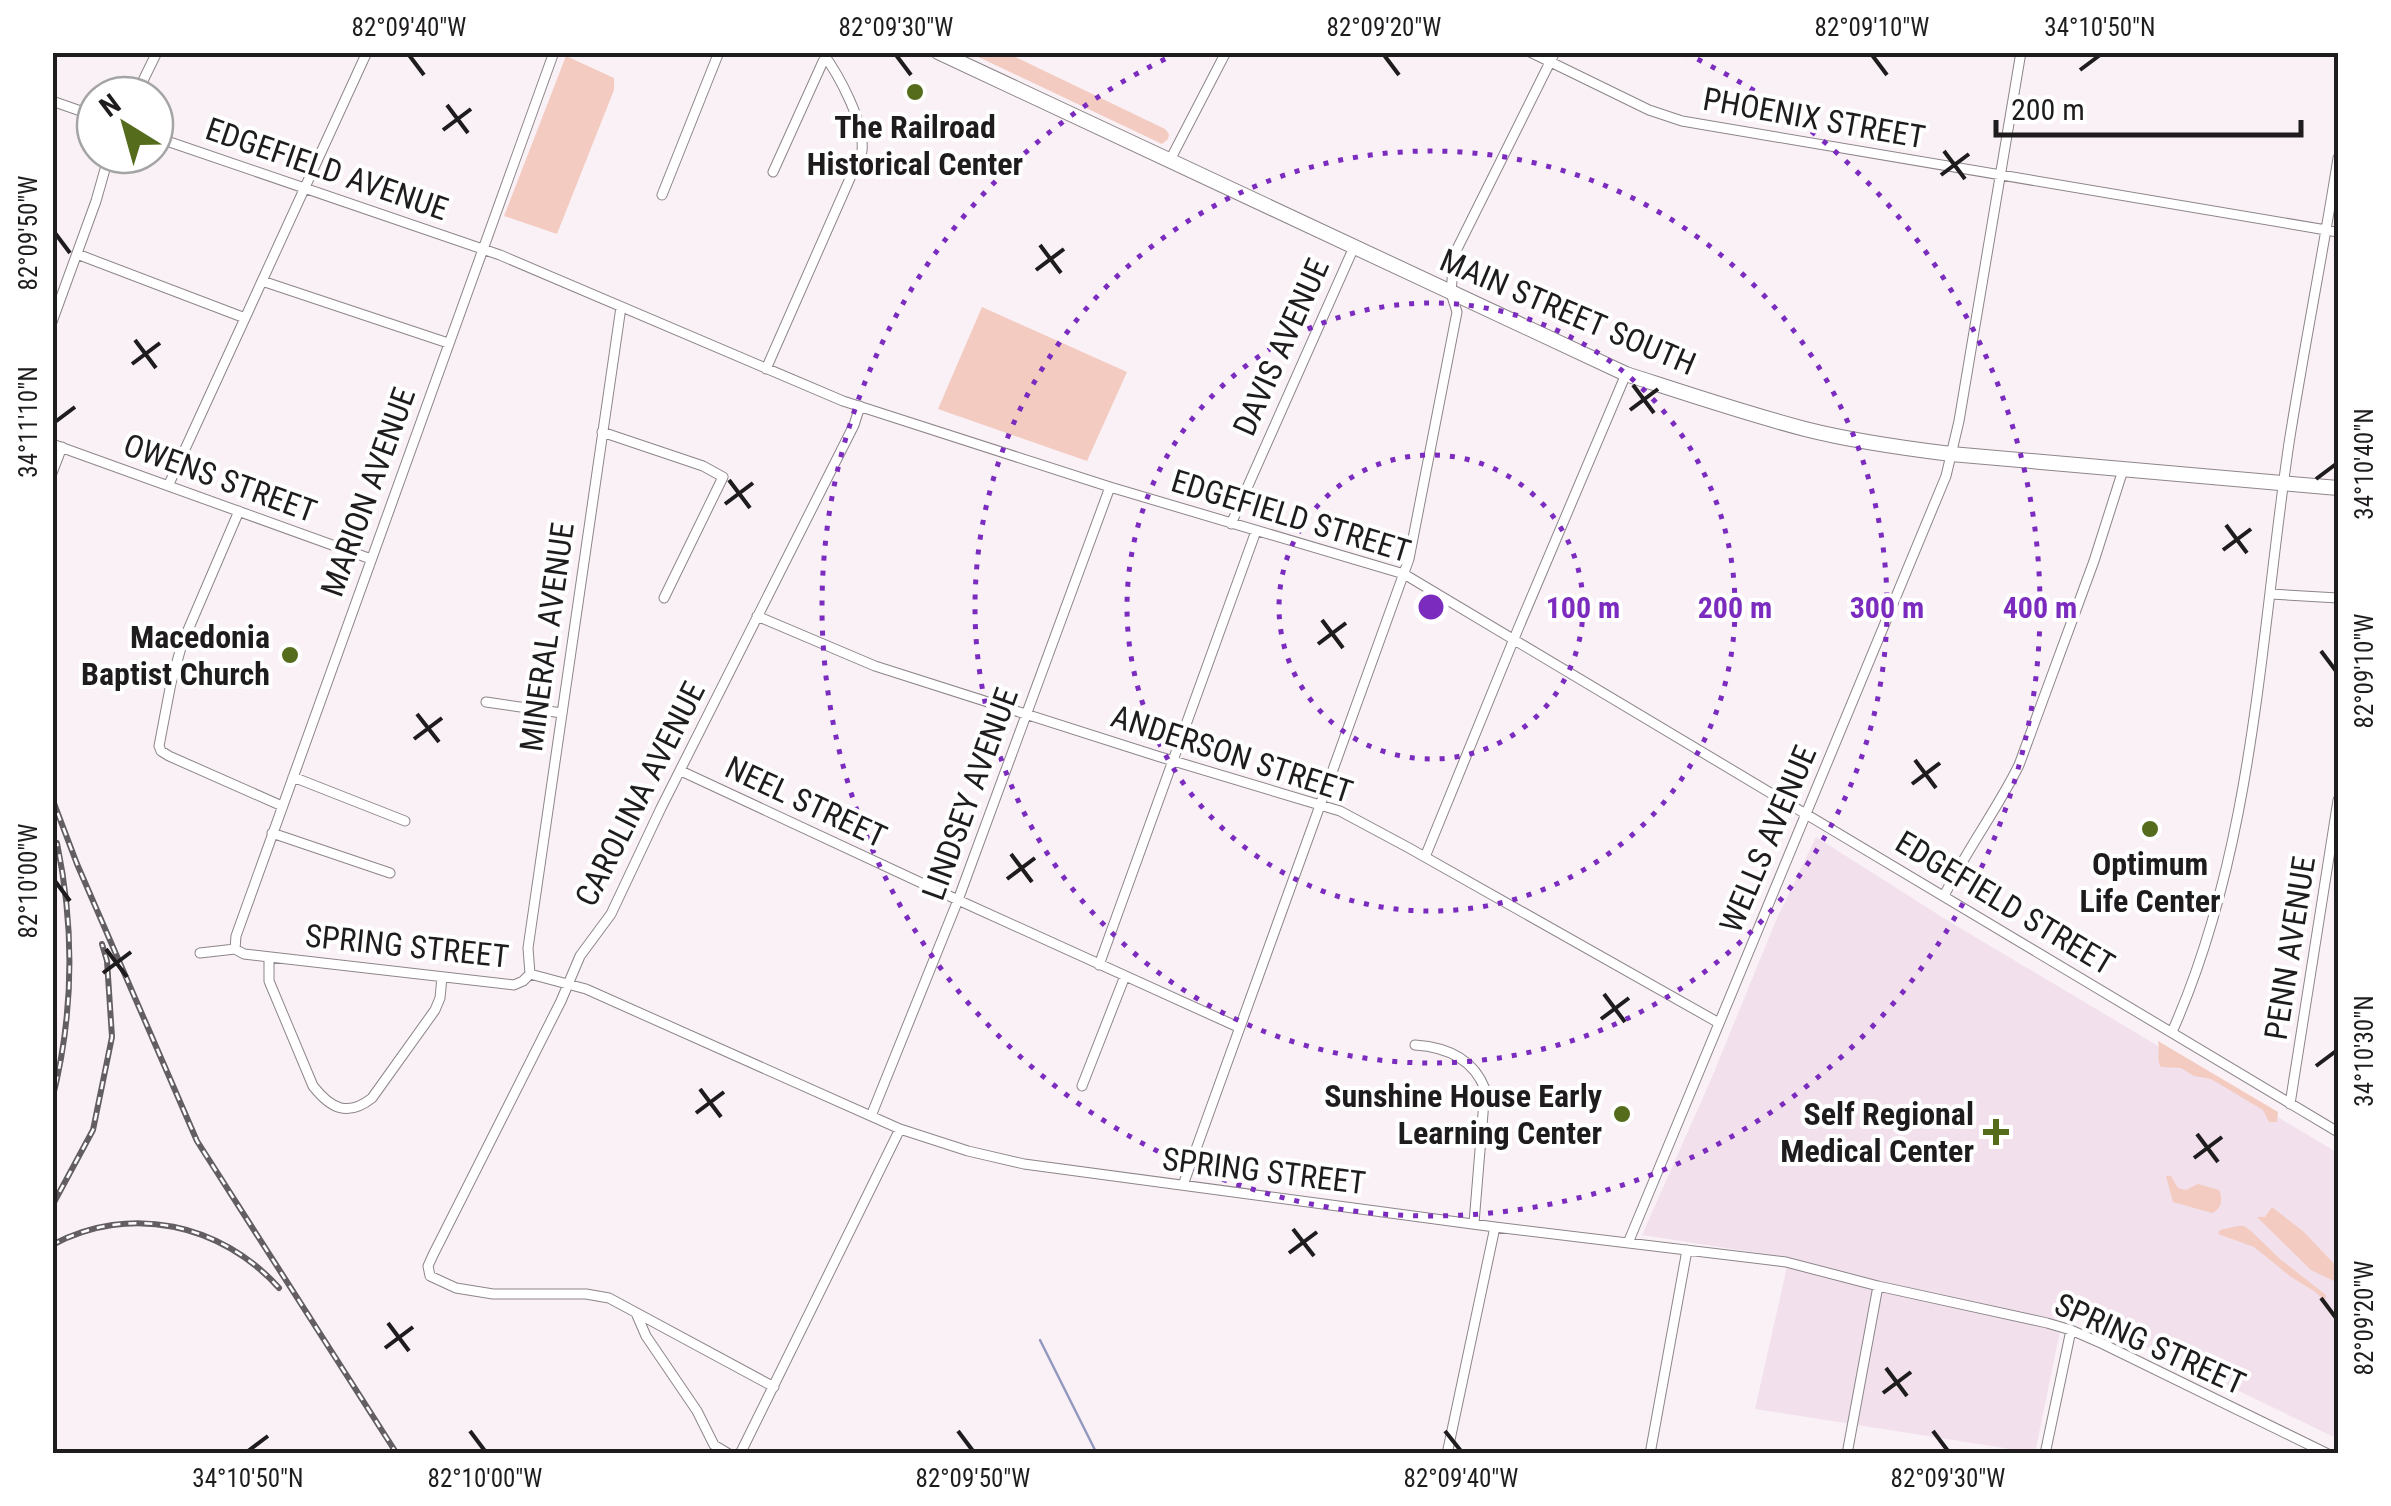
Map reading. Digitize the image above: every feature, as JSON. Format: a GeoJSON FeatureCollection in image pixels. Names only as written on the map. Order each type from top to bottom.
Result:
{"type":"FeatureCollection","features":[{"type":"Feature","properties":{"kind":"main road","name":"MAIN STREET SOUTH"},"geometry":{"type":"LineString","coordinates":[[938,52],[1626,374],[1684,394],[1808,430],[1898,448],[2338,488]]}},
{"type":"Feature","properties":{"kind":"street"},"geometry":{"type":"LineString","coordinates":[[145,75],[156,52]]}},
{"type":"Feature","properties":{"kind":"street"},"geometry":{"type":"LineString","coordinates":[[169,484],[367,52]]}},
{"type":"Feature","properties":{"kind":"street","name":"MARION AVENUE"},"geometry":{"type":"LineString","coordinates":[[235,949],[272,833],[554,52]]}},
{"type":"Feature","properties":{"kind":"street"},"geometry":{"type":"LineString","coordinates":[[662,195],[719,52]]}},
{"type":"Feature","properties":{"kind":"street"},"geometry":{"type":"LineString","coordinates":[[1170,162],[1226,52]]}},
{"type":"Feature","properties":{"kind":"street","name":"PHOENIX STREET"},"geometry":{"type":"LineString","coordinates":[[1530,52],[1552,57],[1650,110],[1682,121],[2338,232]]}},
{"type":"Feature","properties":{"kind":"street","name":"WELLS AVENUE"},"geometry":{"type":"LineString","coordinates":[[1628,1242],[1946,476],[1959,421],[2021,52]]}},
{"type":"Feature","properties":{"kind":"street"},"geometry":{"type":"LineString","coordinates":[[772,172],[824,54]]}},
{"type":"Feature","properties":{"kind":"street"},"geometry":{"type":"LineString","coordinates":[[766,369],[862,151],[861,130],[824,54]]}},
{"type":"Feature","properties":{"kind":"street"},"geometry":{"type":"LineString","coordinates":[[1183,1186],[1409,559],[1456,312],[1451,293],[1454,255],[1552,57]]}},
{"type":"Feature","properties":{"kind":"street","name":"EDGEFIELD AVENUE"},"geometry":{"type":"LineString","coordinates":[[175,144],[483,248]]}},
{"type":"Feature","properties":{"kind":"street"},"geometry":{"type":"LineString","coordinates":[[2172,1032],[2207,941],[2244,778],[2292,426],[2338,158]]}},
{"type":"Feature","properties":{"kind":"street"},"geometry":{"type":"LineString","coordinates":[[52,322],[103,175]]}},
{"type":"Feature","properties":{"kind":"street","name":"DAVIS AVENUE"},"geometry":{"type":"LineString","coordinates":[[1231,524],[1354,246]]}},
{"type":"Feature","properties":{"kind":"street","name":"EDGEFIELD STREET"},"geometry":{"type":"LineString","coordinates":[[483,248],[860,406],[1110,487],[1404,574],[2338,1132]]}},
{"type":"Feature","properties":{"kind":"street"},"geometry":{"type":"LineString","coordinates":[[78,254],[244,318]]}},
{"type":"Feature","properties":{"kind":"street"},"geometry":{"type":"LineString","coordinates":[[262,282],[448,343]]}},
{"type":"Feature","properties":{"kind":"street","name":"MINERAL AVENUE"},"geometry":{"type":"LineString","coordinates":[[530,974],[528,948],[621,307]]}},
{"type":"Feature","properties":{"kind":"street"},"geometry":{"type":"LineString","coordinates":[[1425,857],[1626,374]]}},
{"type":"Feature","properties":{"kind":"street","name":"CAROLINA AVENUE"},"geometry":{"type":"LineString","coordinates":[[636,1313],[594,1294],[513,1296],[456,1288],[430,1276],[428,1266],[580,956],[611,914],[860,406]]}},
{"type":"Feature","properties":{"kind":"street"},"geometry":{"type":"LineString","coordinates":[[602,432],[703,466],[723,477],[664,598]]}},
{"type":"Feature","properties":{"kind":"street"},"geometry":{"type":"LineString","coordinates":[[52,473],[57,446]]}},
{"type":"Feature","properties":{"kind":"street","name":"OWENS STREET"},"geometry":{"type":"LineString","coordinates":[[57,446],[371,558]]}},
{"type":"Feature","properties":{"kind":"street"},"geometry":{"type":"LineString","coordinates":[[1944,896],[2004,796],[2018,765],[2094,562],[2123,470]]}},
{"type":"Feature","properties":{"kind":"street","name":"LINDSEY AVENUE"},"geometry":{"type":"LineString","coordinates":[[872,1116],[958,900],[1110,487]]}},
{"type":"Feature","properties":{"kind":"street"},"geometry":{"type":"LineString","coordinates":[[239,511],[182,644],[159,741],[161,751],[169,756],[282,806]]}},
{"type":"Feature","properties":{"kind":"street"},"geometry":{"type":"LineString","coordinates":[[1099,964],[1256,532]]}},
{"type":"Feature","properties":{"kind":"street"},"geometry":{"type":"LineString","coordinates":[[2270,594],[2338,598]]}},
{"type":"Feature","properties":{"kind":"street","name":"ANDERSON STREET"},"geometry":{"type":"LineString","coordinates":[[757,616],[875,666],[1350,816],[1719,1022]]}},
{"type":"Feature","properties":{"kind":"street"},"geometry":{"type":"LineString","coordinates":[[486,702],[562,714]]}},
{"type":"Feature","properties":{"kind":"street","name":"NEEL STREET"},"geometry":{"type":"LineString","coordinates":[[681,771],[1238,1027]]}},
{"type":"Feature","properties":{"kind":"street"},"geometry":{"type":"LineString","coordinates":[[293,777],[406,821]]}},
{"type":"Feature","properties":{"kind":"street","name":"PENN AVENUE"},"geometry":{"type":"LineString","coordinates":[[2290,1104],[2338,800]]}},
{"type":"Feature","properties":{"kind":"street"},"geometry":{"type":"LineString","coordinates":[[272,833],[390,873]]}},
{"type":"Feature","properties":{"kind":"street","name":"SPRING STREET"},"geometry":{"type":"LineString","coordinates":[[200,954],[235,949],[269,958],[514,986],[530,974],[586,989],[900,1129],[1024,1164],[1786,1262],[2047,1323],[2071,1330],[2328,1454]]}},
{"type":"Feature","properties":{"kind":"street"},"geometry":{"type":"LineString","coordinates":[[269,958],[269,981],[313,1086],[324,1100],[350,1110],[372,1098],[435,1010],[442,977]]}},
{"type":"Feature","properties":{"kind":"street"},"geometry":{"type":"LineString","coordinates":[[1082,1086],[1124,976]]}},
{"type":"Feature","properties":{"kind":"street"},"geometry":{"type":"LineString","coordinates":[[1415,1044],[1457,1055],[1474,1069],[1485,1088],[1474,1223]]}},
{"type":"Feature","properties":{"kind":"street"},"geometry":{"type":"LineString","coordinates":[[740,1454],[900,1129]]}},
{"type":"Feature","properties":{"kind":"street"},"geometry":{"type":"LineString","coordinates":[[1447,1454],[1495,1227]]}},
{"type":"Feature","properties":{"kind":"street"},"geometry":{"type":"LineString","coordinates":[[1650,1454],[1687,1250]]}},
{"type":"Feature","properties":{"kind":"street"},"geometry":{"type":"LineString","coordinates":[[1847,1454],[1878,1286]]}},
{"type":"Feature","properties":{"kind":"street"},"geometry":{"type":"LineString","coordinates":[[636,1313],[774,1387]]}},
{"type":"Feature","properties":{"kind":"street"},"geometry":{"type":"LineString","coordinates":[[636,1313],[646,1336],[697,1411],[714,1445],[729,1454]]}},
{"type":"Feature","properties":{"kind":"street"},"geometry":{"type":"LineString","coordinates":[[2046,1454],[2071,1330]]}},
{"type":"Feature","properties":{"kind":"shaded area"},"geometry":{"type":"Polygon","coordinates":[[[970,53],[1007,53],[1165,129],[1168,139],[1162,144],[970,53]]]}},
{"type":"Feature","properties":{"kind":"shaded area"},"geometry":{"type":"Polygon","coordinates":[[[566,56],[614,78],[614,90],[557,234],[504,216],[566,56]]]}},
{"type":"Feature","properties":{"kind":"shaded area"},"geometry":{"type":"Polygon","coordinates":[[[982,307],[1127,372],[1087,461],[938,409],[982,307]]]}},
{"type":"Feature","properties":{"kind":"shaded area","name":"Self Regional Medical Center"},"geometry":{"type":"Polygon","coordinates":[[[1816,837],[1950,922],[2338,1153],[2338,1439],[2162,1354],[2064,1312],[2035,1453],[1755,1409],[1789,1258],[1642,1235],[1777,918],[1816,837]]]}},
{"type":"Feature","properties":{"kind":"shaded area"},"geometry":{"type":"Polygon","coordinates":[[[2158,1041],[2278,1112],[2277,1122],[2269,1122],[2263,1110],[2211,1079],[2194,1076],[2181,1068],[2161,1067],[2158,1041]]]}},
{"type":"Feature","properties":{"kind":"shaded area"},"geometry":{"type":"Polygon","coordinates":[[[2166,1176],[2171,1176],[2178,1188],[2186,1190],[2198,1184],[2219,1190],[2220,1206],[2212,1213],[2173,1202],[2166,1176]]]}},
{"type":"Feature","properties":{"kind":"shaded area"},"geometry":{"type":"Polygon","coordinates":[[[2272,1207],[2304,1232],[2338,1268],[2338,1283],[2311,1270],[2257,1217],[2265,1217],[2272,1207]]]}},
{"type":"Feature","properties":{"kind":"shaded area"},"geometry":{"type":"Polygon","coordinates":[[[2238,1226],[2251,1231],[2326,1295],[2325,1301],[2254,1247],[2218,1234],[2238,1226]]]}},
{"type":"Feature","properties":{"kind":"waterway"},"geometry":{"type":"LineString","coordinates":[[1040,1340],[1097,1454]]}},
{"type":"Feature","properties":{"kind":"railway"},"geometry":{"type":"LineString","coordinates":[[52,798],[197,1141],[397,1454]]}},
{"type":"Feature","properties":{"kind":"railway"},"geometry":{"type":"LineString","coordinates":[[52,1100],[65,1036],[70,972],[67,908],[57,843]]}},
{"type":"Feature","properties":{"kind":"railway"},"geometry":{"type":"LineString","coordinates":[[52,1206],[93,1130],[112,1037],[107,961],[102,944]]}},
{"type":"Feature","properties":{"kind":"railway"},"geometry":{"type":"LineString","coordinates":[[52,1245],[112,1225],[143,1223],[173,1227],[230,1248],[279,1288]]}},
{"type":"Feature","properties":{"kind":"place","name":"The Railroad Historical Center"},"geometry":{"type":"Point","coordinates":[915,92]}},
{"type":"Feature","properties":{"kind":"place","name":"Macedonia Baptist Church"},"geometry":{"type":"Point","coordinates":[290,655]}},
{"type":"Feature","properties":{"kind":"place","name":"Optimum Life Center"},"geometry":{"type":"Point","coordinates":[2150,829]}},
{"type":"Feature","properties":{"kind":"place","name":"Sunshine House Early Learning Center"},"geometry":{"type":"Point","coordinates":[1622,1114]}},
{"type":"Feature","properties":{"kind":"place","name":"Self Regional Medical Center"},"geometry":{"type":"Point","coordinates":[1996,1132]}}]}
